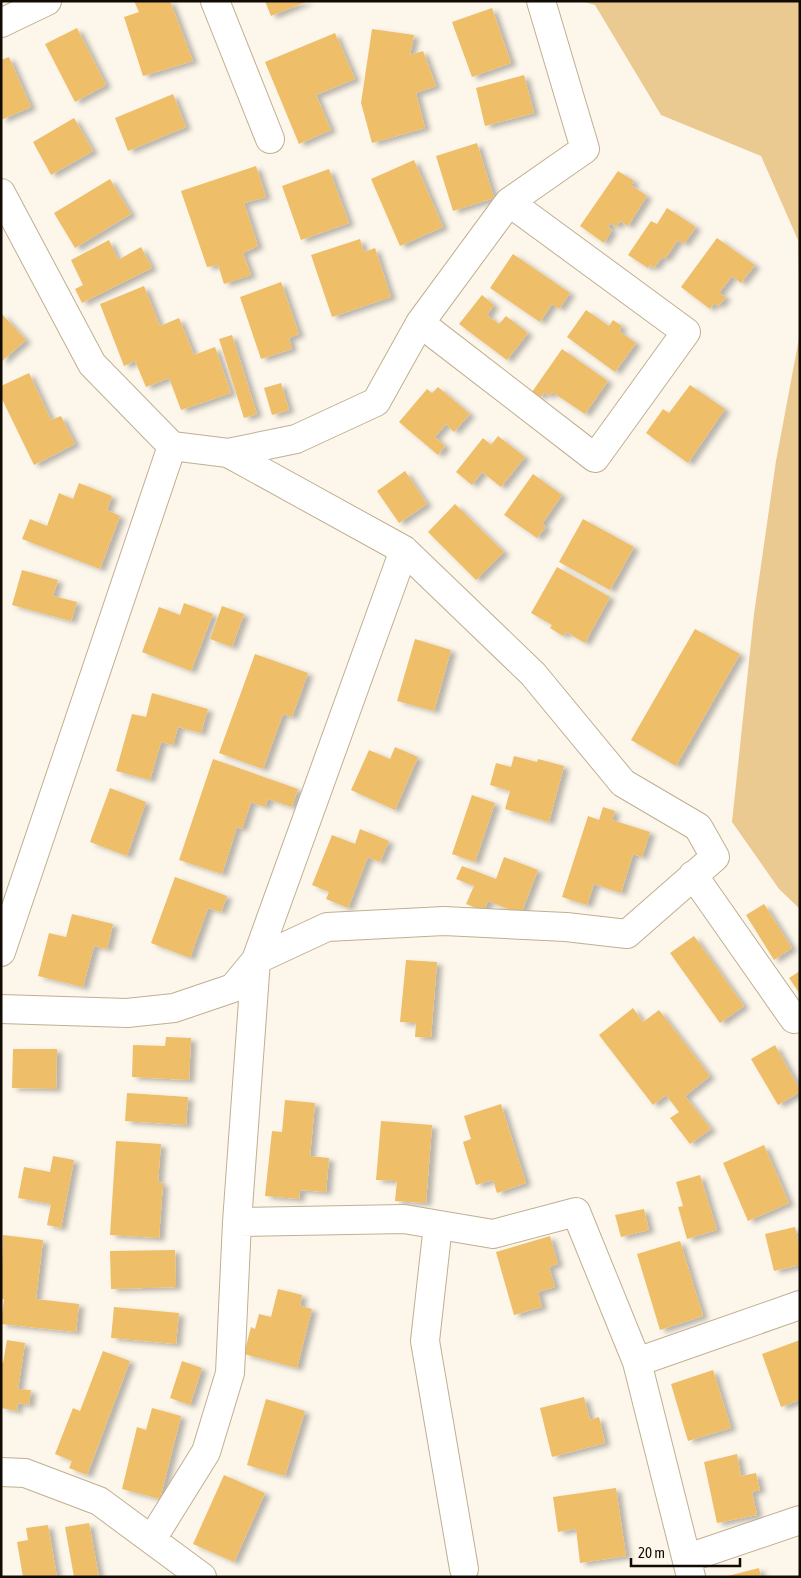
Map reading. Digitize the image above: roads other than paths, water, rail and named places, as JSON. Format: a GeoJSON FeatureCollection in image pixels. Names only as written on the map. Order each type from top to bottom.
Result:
{"type":"FeatureCollection","features":[{"type":"Feature","properties":{"kind":"street"},"geometry":{"type":"LineString","coordinates":[[1,23],[47,1]]}},
{"type":"Feature","properties":{"kind":"street"},"geometry":{"type":"LineString","coordinates":[[215,1],[270,139]]}},
{"type":"Feature","properties":{"kind":"street"},"geometry":{"type":"LineString","coordinates":[[1,193],[92,364],[172,446],[228,452],[296,439],[376,402],[420,323],[509,202],[586,149],[541,1]]}},
{"type":"Feature","properties":{"kind":"street"},"geometry":{"type":"LineString","coordinates":[[420,323],[595,458],[686,332],[509,202]]}},
{"type":"Feature","properties":{"kind":"street"},"geometry":{"type":"LineString","coordinates":[[1,952],[172,446]]}},
{"type":"Feature","properties":{"kind":"street"},"geometry":{"type":"LineString","coordinates":[[1,1009],[127,1013],[174,1008],[233,988],[256,960],[327,927],[444,921],[566,927],[628,934],[693,874],[715,857],[698,827],[624,782],[533,674],[404,550],[228,452]]}},
{"type":"Feature","properties":{"kind":"street"},"geometry":{"type":"LineString","coordinates":[[152,1539],[206,1452],[230,1373],[237,1222],[256,960],[404,550]]}},
{"type":"Feature","properties":{"kind":"street"},"geometry":{"type":"LineString","coordinates":[[693,874],[794,1019]]}},
{"type":"Feature","properties":{"kind":"street"},"geometry":{"type":"LineString","coordinates":[[237,1222],[404,1219],[493,1234],[576,1212],[637,1362],[690,1567],[800,1520]]}},
{"type":"Feature","properties":{"kind":"street"},"geometry":{"type":"LineString","coordinates":[[438,1225],[425,1340],[464,1569]]}},
{"type":"Feature","properties":{"kind":"street"},"geometry":{"type":"LineString","coordinates":[[637,1362],[800,1305]]}},
{"type":"Feature","properties":{"kind":"street"},"geometry":{"type":"LineString","coordinates":[[1,1472],[25,1473],[99,1501],[202,1577]]}}]}
